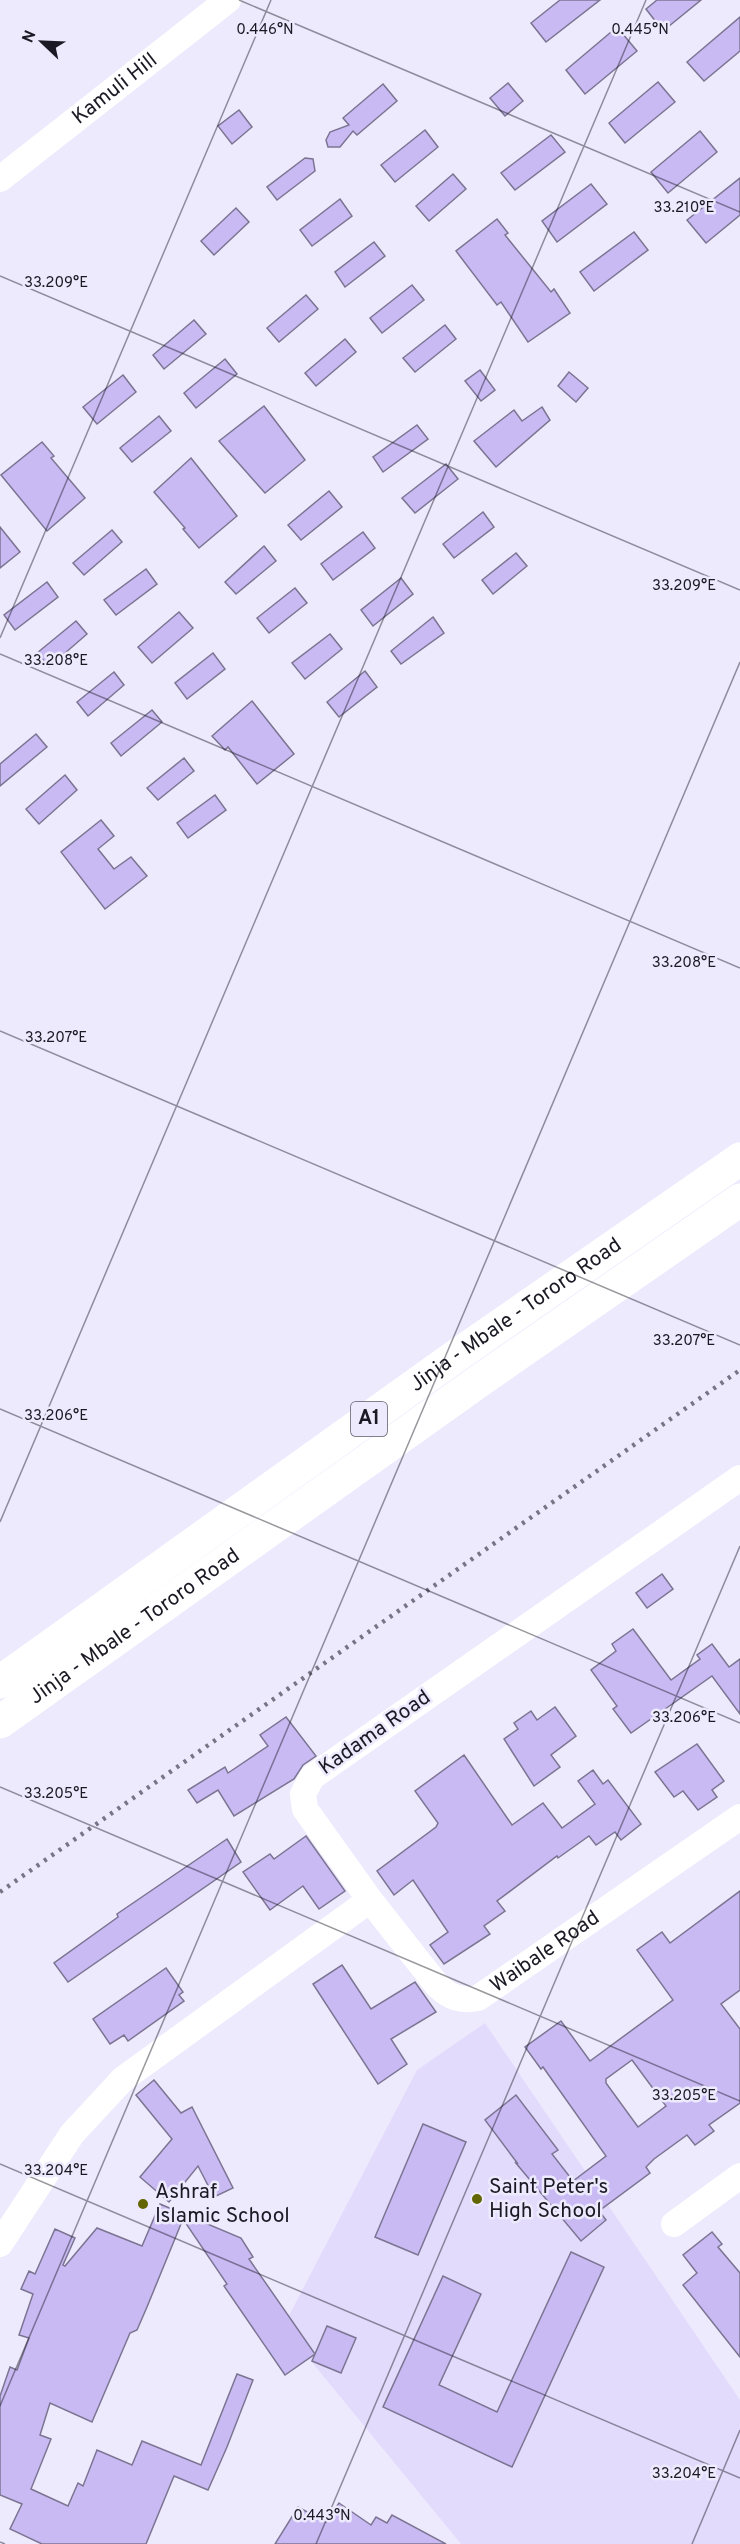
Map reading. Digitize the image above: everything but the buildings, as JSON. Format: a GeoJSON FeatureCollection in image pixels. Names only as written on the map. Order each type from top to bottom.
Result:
{"type":"FeatureCollection","features":[{"type":"Feature","properties":{"kind":"highway","name":"Jinja - Mbale - Tororo Road"},"geometry":{"type":"LineString","coordinates":[[0,1682],[453,1358],[740,1159]]}},
{"type":"Feature","properties":{"kind":"highway","name":"Jinja - Mbale - Tororo Road"},"geometry":{"type":"LineString","coordinates":[[0,1722],[482,1379],[740,1200]]}},
{"type":"Feature","properties":{"kind":"street","name":"Kamuli Hill"},"geometry":{"type":"LineString","coordinates":[[0,179],[228,0]]}},
{"type":"Feature","properties":{"kind":"street","name":"Kadama Road"},"geometry":{"type":"LineString","coordinates":[[370,1900],[305,1809],[303,1794],[312,1777],[740,1478]]}},
{"type":"Feature","properties":{"kind":"street","name":"Waibale Road"},"geometry":{"type":"LineString","coordinates":[[370,1900],[442,1990],[455,1998],[478,1998],[740,1817]]}},
{"type":"Feature","properties":{"kind":"street"},"geometry":{"type":"LineString","coordinates":[[0,2244],[72,2134],[123,2079],[370,1900]]}},
{"type":"Feature","properties":{"kind":"street"},"geometry":{"type":"LineString","coordinates":[[674,2224],[740,2176]]}},
{"type":"Feature","properties":{"kind":"shaded area","name":"Saint Peter's High School"},"geometry":{"type":"Polygon","coordinates":[[[485,2023],[740,2400],[740,2544],[461,2544],[283,2327],[417,2070],[485,2023]]]}},
{"type":"Feature","properties":{"kind":"railway"},"geometry":{"type":"LineString","coordinates":[[0,1892],[740,1370]]}},
{"type":"Feature","properties":{"kind":"place","name":"Saint Peter's High School"},"geometry":{"type":"Point","coordinates":[477,2199]}},
{"type":"Feature","properties":{"kind":"place","name":"Ashraf Islamic School"},"geometry":{"type":"Point","coordinates":[143,2204]}}]}
